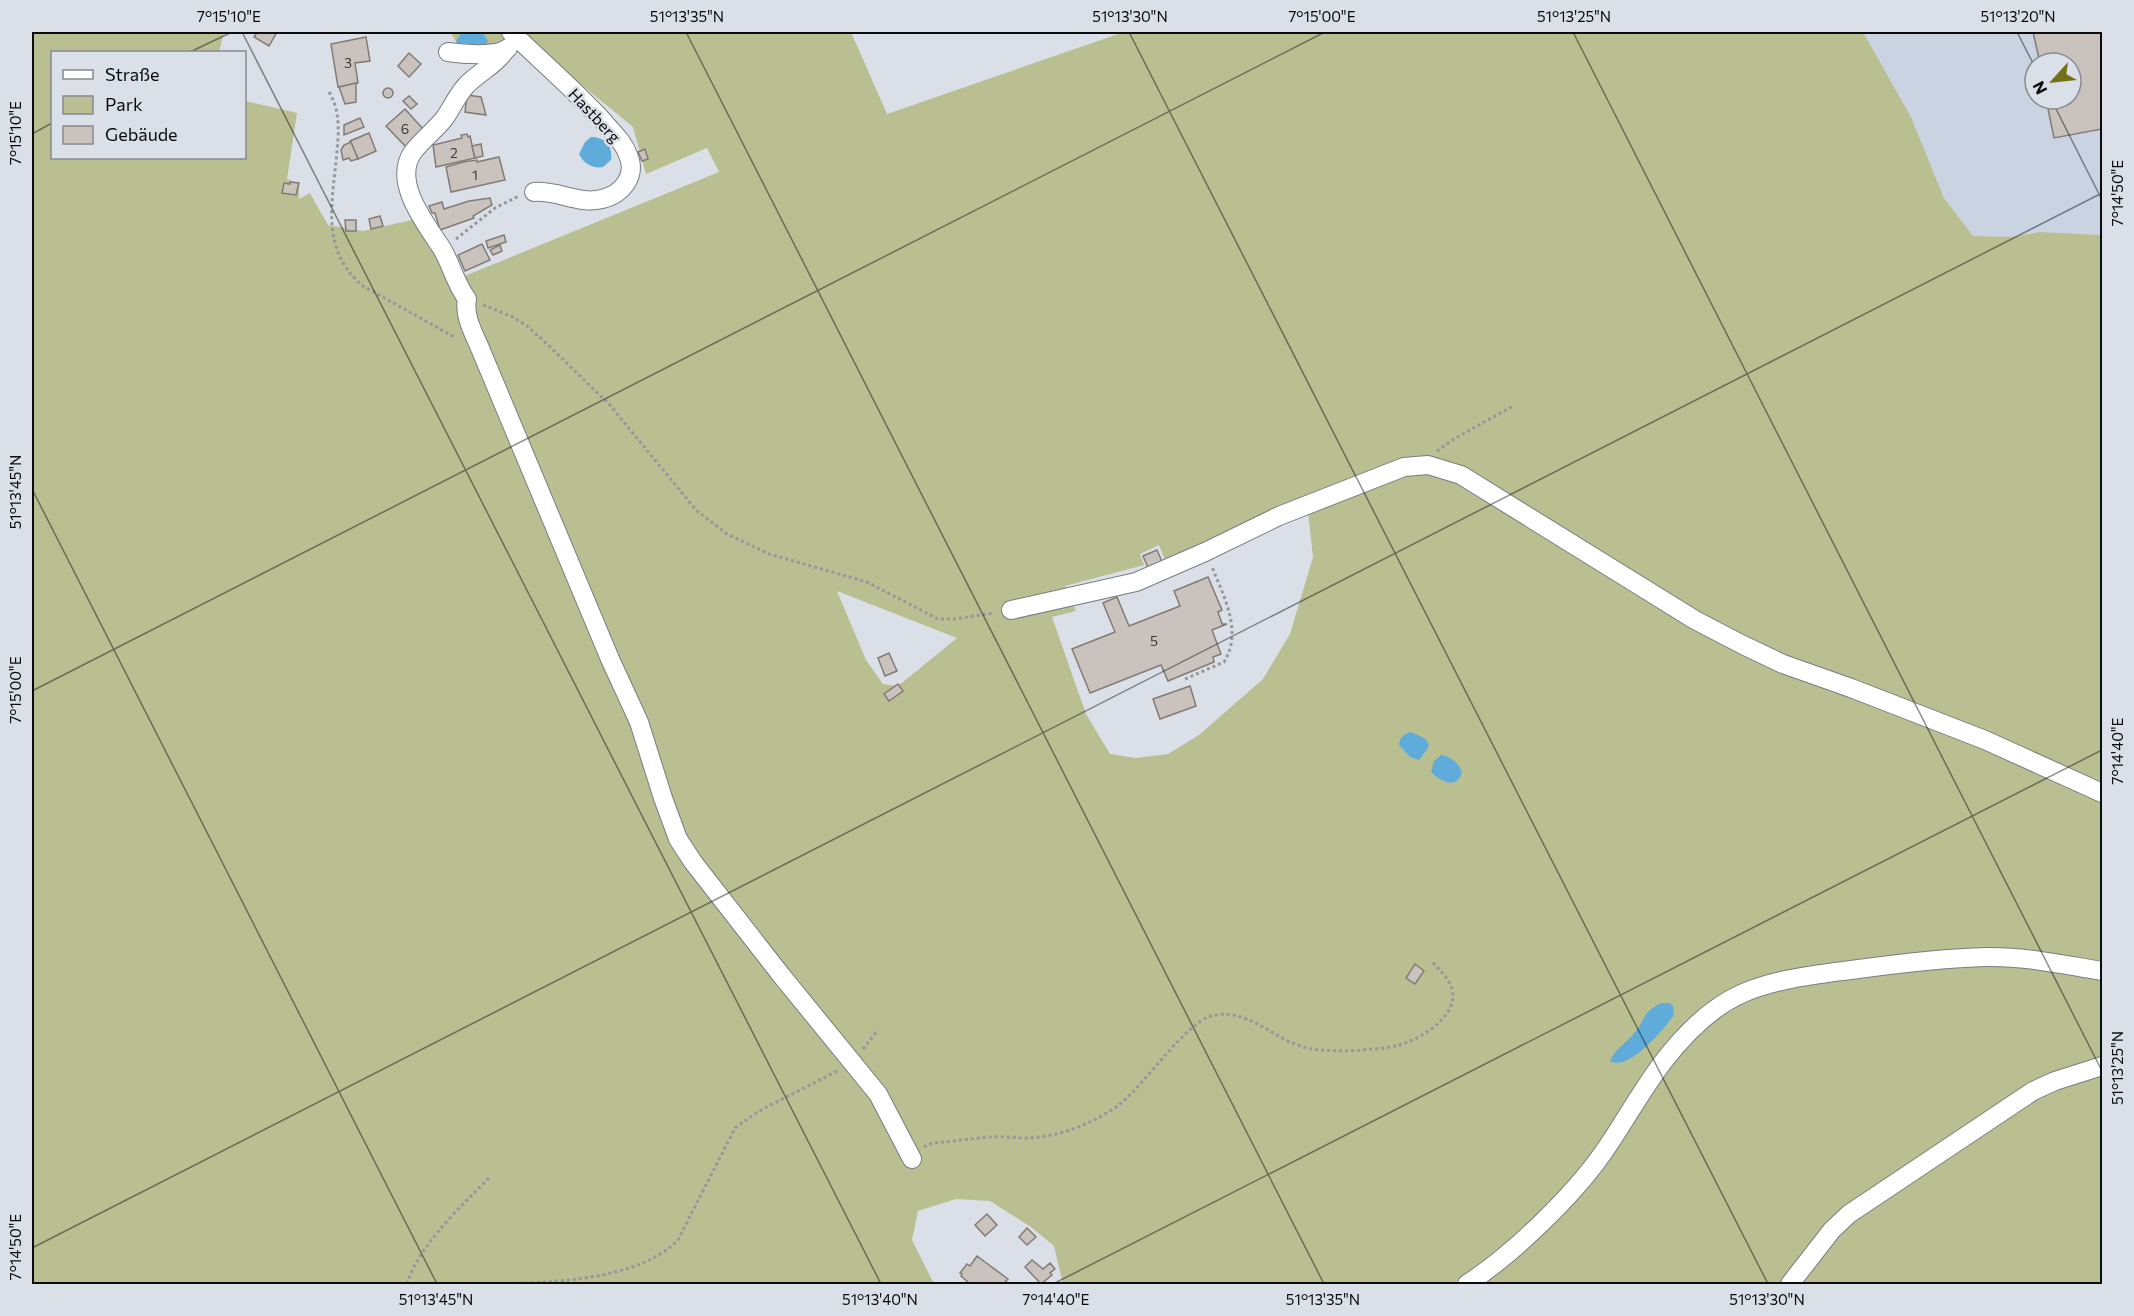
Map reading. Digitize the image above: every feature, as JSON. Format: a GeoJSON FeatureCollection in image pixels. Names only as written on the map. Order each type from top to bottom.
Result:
{"type":"FeatureCollection","features":[{"type":"Feature","properties":{"kind":"street","name":"Hastberg"},"geometry":{"type":"LineString","coordinates":[[467,299],[458,287],[442,249],[429,232],[408,188],[405,173],[408,160],[413,152],[444,119],[464,87],[499,60],[515,35],[615,134],[628,154],[632,166],[627,183],[622,189],[600,200],[579,200],[551,192],[534,192]]}},
{"type":"Feature","properties":{"kind":"street"},"geometry":{"type":"LineString","coordinates":[[448,52],[465,54],[504,52]]}},
{"type":"Feature","properties":{"kind":"street"},"geometry":{"type":"LineString","coordinates":[[467,299],[465,308],[467,316],[482,353],[610,659],[639,722],[678,839],[693,862],[887,1108],[912,1159]]}},
{"type":"Feature","properties":{"kind":"street"},"geometry":{"type":"LineString","coordinates":[[1011,610],[1136,582],[1279,516],[1404,467],[1428,465],[1461,475],[1695,620],[1743,645],[1783,664],[1985,740],[2103,793]]}},
{"type":"Feature","properties":{"kind":"street"},"geometry":{"type":"LineString","coordinates":[[1467,1284],[1516,1245],[1565,1197],[1602,1154],[1664,1061],[1703,1019],[1740,995],[1792,978],[1901,963],[1978,957],[2039,961],[2103,971]]}},
{"type":"Feature","properties":{"kind":"street"},"geometry":{"type":"LineString","coordinates":[[1790,1284],[1832,1230],[1849,1214],[1881,1191],[2033,1091],[2055,1081],[2103,1066]]}},
{"type":"Feature","properties":{"kind":"path"},"geometry":{"type":"LineString","coordinates":[[329,92],[335,102],[338,123],[332,234],[345,269],[363,286],[482,353]]}},
{"type":"Feature","properties":{"kind":"path"},"geometry":{"type":"LineString","coordinates":[[456,239],[504,203]]}},
{"type":"Feature","properties":{"kind":"path"},"geometry":{"type":"LineString","coordinates":[[467,299],[511,316],[526,325],[544,341],[610,405],[696,510],[727,534],[769,554],[867,582],[938,618],[970,617],[1011,610]]}},
{"type":"Feature","properties":{"kind":"path"},"geometry":{"type":"LineString","coordinates":[[1428,465],[1435,453],[1454,439],[1513,406]]}},
{"type":"Feature","properties":{"kind":"path"},"geometry":{"type":"LineString","coordinates":[[1185,679],[1224,662],[1231,641],[1232,623],[1205,552]]}},
{"type":"Feature","properties":{"kind":"path"},"geometry":{"type":"LineString","coordinates":[[912,1159],[924,1147],[932,1143],[991,1137],[1042,1136],[1071,1129],[1094,1119],[1111,1110],[1129,1096],[1195,1026],[1211,1016],[1239,1016],[1254,1021],[1289,1041],[1309,1049],[1346,1050],[1399,1045],[1422,1035],[1436,1025],[1447,1013],[1452,1003],[1452,986],[1447,977],[1432,962]]}},
{"type":"Feature","properties":{"kind":"path"},"geometry":{"type":"LineString","coordinates":[[483,1284],[599,1276],[655,1259],[678,1240],[735,1128],[759,1111],[843,1068],[865,1047],[878,1030]]}},
{"type":"Feature","properties":{"kind":"path"},"geometry":{"type":"LineString","coordinates":[[407,1284],[414,1266],[428,1246],[464,1203],[491,1176]]}},
{"type":"Feature","properties":{"kind":"shaded area"},"geometry":{"type":"Polygon","coordinates":[[[1863,32],[2102,32],[2102,235],[2040,232],[2010,237],[1973,236],[1944,198],[1911,117],[1863,32]]]}},
{"type":"Feature","properties":{"kind":"green space"},"geometry":{"type":"Polygon","coordinates":[[[32,32],[224,32],[219,51],[51,51],[51,159],[246,159],[246,101],[297,113],[287,179],[299,184],[299,199],[310,193],[328,225],[363,231],[416,219],[462,277],[719,172],[707,148],[646,174],[633,127],[532,44],[457,43],[450,32],[851,32],[887,114],[1124,32],[1863,32],[1911,117],[1944,198],[1973,236],[2010,237],[2040,232],[2102,235],[2102,957],[2090,976],[2102,980],[2102,1284],[1063,1284],[1054,1246],[1031,1227],[990,1201],[956,1199],[918,1211],[912,1240],[936,1284],[32,1284],[32,32]],[[1308,512],[1245,523],[1165,560],[1159,545],[1140,554],[1144,565],[1065,586],[1076,611],[1052,617],[1086,714],[1110,754],[1136,758],[1168,754],[1199,735],[1263,679],[1290,634],[1313,557],[1308,512]],[[837,591],[866,660],[883,684],[898,686],[957,638],[837,591]]]}},
{"type":"Feature","properties":{"kind":"water"},"geometry":{"type":"Polygon","coordinates":[[[462,32],[482,32],[488,41],[486,45],[457,43],[462,32]]]}},
{"type":"Feature","properties":{"kind":"water"},"geometry":{"type":"Polygon","coordinates":[[[591,137],[604,141],[611,150],[611,160],[603,167],[589,165],[579,154],[585,142],[591,137]]]}},
{"type":"Feature","properties":{"kind":"water"},"geometry":{"type":"Polygon","coordinates":[[[1411,732],[1424,738],[1429,744],[1419,760],[1410,757],[1399,745],[1402,737],[1411,732]]]}},
{"type":"Feature","properties":{"kind":"water"},"geometry":{"type":"Polygon","coordinates":[[[1441,755],[1454,761],[1461,769],[1460,778],[1453,783],[1439,779],[1431,772],[1434,761],[1441,755]]]}},
{"type":"Feature","properties":{"kind":"water"},"geometry":{"type":"Polygon","coordinates":[[[1661,1003],[1670,1003],[1673,1006],[1674,1015],[1662,1030],[1636,1055],[1618,1063],[1610,1061],[1648,1013],[1661,1003]]]}},
{"type":"Feature","properties":{"kind":"building"},"geometry":{"type":"Polygon","coordinates":[[[257,32],[277,32],[269,46],[254,37],[257,32]]]}},
{"type":"Feature","properties":{"kind":"building"},"geometry":{"type":"Polygon","coordinates":[[[2033,32],[2102,32],[2102,129],[2054,138],[2048,111],[2083,111],[2083,51],[2037,51],[2033,32]]]}},
{"type":"Feature","properties":{"kind":"building"},"geometry":{"type":"Polygon","coordinates":[[[366,37],[370,61],[355,63],[358,83],[338,87],[331,44],[366,37]]]}},
{"type":"Feature","properties":{"kind":"building"},"geometry":{"type":"Polygon","coordinates":[[[409,53],[421,64],[409,77],[398,66],[409,53]]]}},
{"type":"Feature","properties":{"kind":"building"},"geometry":{"type":"Polygon","coordinates":[[[356,83],[356,102],[345,104],[339,87],[356,83]]]}},
{"type":"Feature","properties":{"kind":"building"},"geometry":{"type":"Polygon","coordinates":[[[388,88],[392,89],[392,97],[388,98],[384,97],[383,93],[384,89],[388,88]]]}},
{"type":"Feature","properties":{"kind":"building"},"geometry":{"type":"Polygon","coordinates":[[[467,95],[481,97],[486,115],[465,112],[467,95]]]}},
{"type":"Feature","properties":{"kind":"building"},"geometry":{"type":"Polygon","coordinates":[[[409,96],[417,104],[411,109],[403,101],[409,96]]]}},
{"type":"Feature","properties":{"kind":"building"},"geometry":{"type":"Polygon","coordinates":[[[405,109],[424,130],[406,147],[386,126],[405,109]]]}},
{"type":"Feature","properties":{"kind":"building"},"geometry":{"type":"Polygon","coordinates":[[[360,118],[364,127],[344,135],[344,125],[360,118]]]}},
{"type":"Feature","properties":{"kind":"building"},"geometry":{"type":"Polygon","coordinates":[[[369,133],[376,151],[358,159],[350,141],[369,133]]]}},
{"type":"Feature","properties":{"kind":"building"},"geometry":{"type":"Polygon","coordinates":[[[467,134],[468,137],[470,136],[475,158],[436,167],[433,145],[462,138],[461,135],[467,134]]]}},
{"type":"Feature","properties":{"kind":"building"},"geometry":{"type":"Polygon","coordinates":[[[351,142],[358,159],[343,160],[341,150],[344,145],[351,142]]]}},
{"type":"Feature","properties":{"kind":"building"},"geometry":{"type":"Polygon","coordinates":[[[481,144],[483,156],[475,158],[472,146],[481,144]]]}},
{"type":"Feature","properties":{"kind":"building"},"geometry":{"type":"Polygon","coordinates":[[[645,149],[648,159],[642,161],[638,152],[645,149]]]}},
{"type":"Feature","properties":{"kind":"building"},"geometry":{"type":"Polygon","coordinates":[[[499,157],[505,180],[451,192],[446,167],[499,157]]]}},
{"type":"Feature","properties":{"kind":"building"},"geometry":{"type":"Polygon","coordinates":[[[290,182],[299,183],[296,195],[282,193],[284,183],[290,184],[290,182]]]}},
{"type":"Feature","properties":{"kind":"building"},"geometry":{"type":"Polygon","coordinates":[[[490,198],[492,205],[473,216],[474,218],[440,230],[435,213],[432,213],[429,206],[442,202],[444,209],[469,201],[490,198]]]}},
{"type":"Feature","properties":{"kind":"building"},"geometry":{"type":"Polygon","coordinates":[[[380,216],[383,226],[371,229],[369,219],[380,216]]]}},
{"type":"Feature","properties":{"kind":"building"},"geometry":{"type":"Polygon","coordinates":[[[345,220],[356,220],[356,231],[346,231],[345,220]]]}},
{"type":"Feature","properties":{"kind":"building"},"geometry":{"type":"Polygon","coordinates":[[[504,235],[506,242],[488,248],[486,241],[504,235]]]}},
{"type":"Feature","properties":{"kind":"building"},"geometry":{"type":"Polygon","coordinates":[[[482,244],[490,260],[465,271],[458,255],[482,244]]]}},
{"type":"Feature","properties":{"kind":"building"},"geometry":{"type":"Polygon","coordinates":[[[500,245],[502,251],[493,255],[490,250],[500,245]]]}},
{"type":"Feature","properties":{"kind":"building"},"geometry":{"type":"Polygon","coordinates":[[[1157,550],[1163,564],[1149,570],[1143,556],[1157,550]]]}},
{"type":"Feature","properties":{"kind":"building"},"geometry":{"type":"Polygon","coordinates":[[[1208,577],[1222,610],[1218,612],[1222,624],[1227,624],[1212,630],[1221,654],[1213,657],[1214,662],[1168,681],[1161,665],[1090,693],[1072,649],[1115,632],[1103,603],[1117,597],[1129,626],[1180,606],[1174,591],[1208,577]]]}},
{"type":"Feature","properties":{"kind":"building"},"geometry":{"type":"Polygon","coordinates":[[[889,653],[897,671],[885,676],[878,658],[889,653]]]}},
{"type":"Feature","properties":{"kind":"building"},"geometry":{"type":"Polygon","coordinates":[[[898,684],[903,691],[889,701],[884,694],[898,684]]]}},
{"type":"Feature","properties":{"kind":"building"},"geometry":{"type":"Polygon","coordinates":[[[1190,686],[1196,706],[1160,719],[1153,699],[1190,686]]]}},
{"type":"Feature","properties":{"kind":"building"},"geometry":{"type":"Polygon","coordinates":[[[1415,964],[1424,971],[1415,984],[1406,978],[1415,964]]]}},
{"type":"Feature","properties":{"kind":"building"},"geometry":{"type":"Polygon","coordinates":[[[987,1214],[997,1225],[985,1236],[975,1225],[987,1214]]]}},
{"type":"Feature","properties":{"kind":"building"},"geometry":{"type":"Polygon","coordinates":[[[1027,1228],[1036,1237],[1027,1245],[1019,1237],[1027,1228]]]}},
{"type":"Feature","properties":{"kind":"building"},"geometry":{"type":"Polygon","coordinates":[[[977,1256],[1008,1279],[1003,1284],[968,1284],[960,1273],[967,1264],[970,1266],[977,1256]]]}},
{"type":"Feature","properties":{"kind":"building"},"geometry":{"type":"Polygon","coordinates":[[[1032,1260],[1043,1269],[1050,1263],[1055,1269],[1050,1273],[1052,1275],[1041,1284],[1025,1267],[1032,1260]]]}}]}
